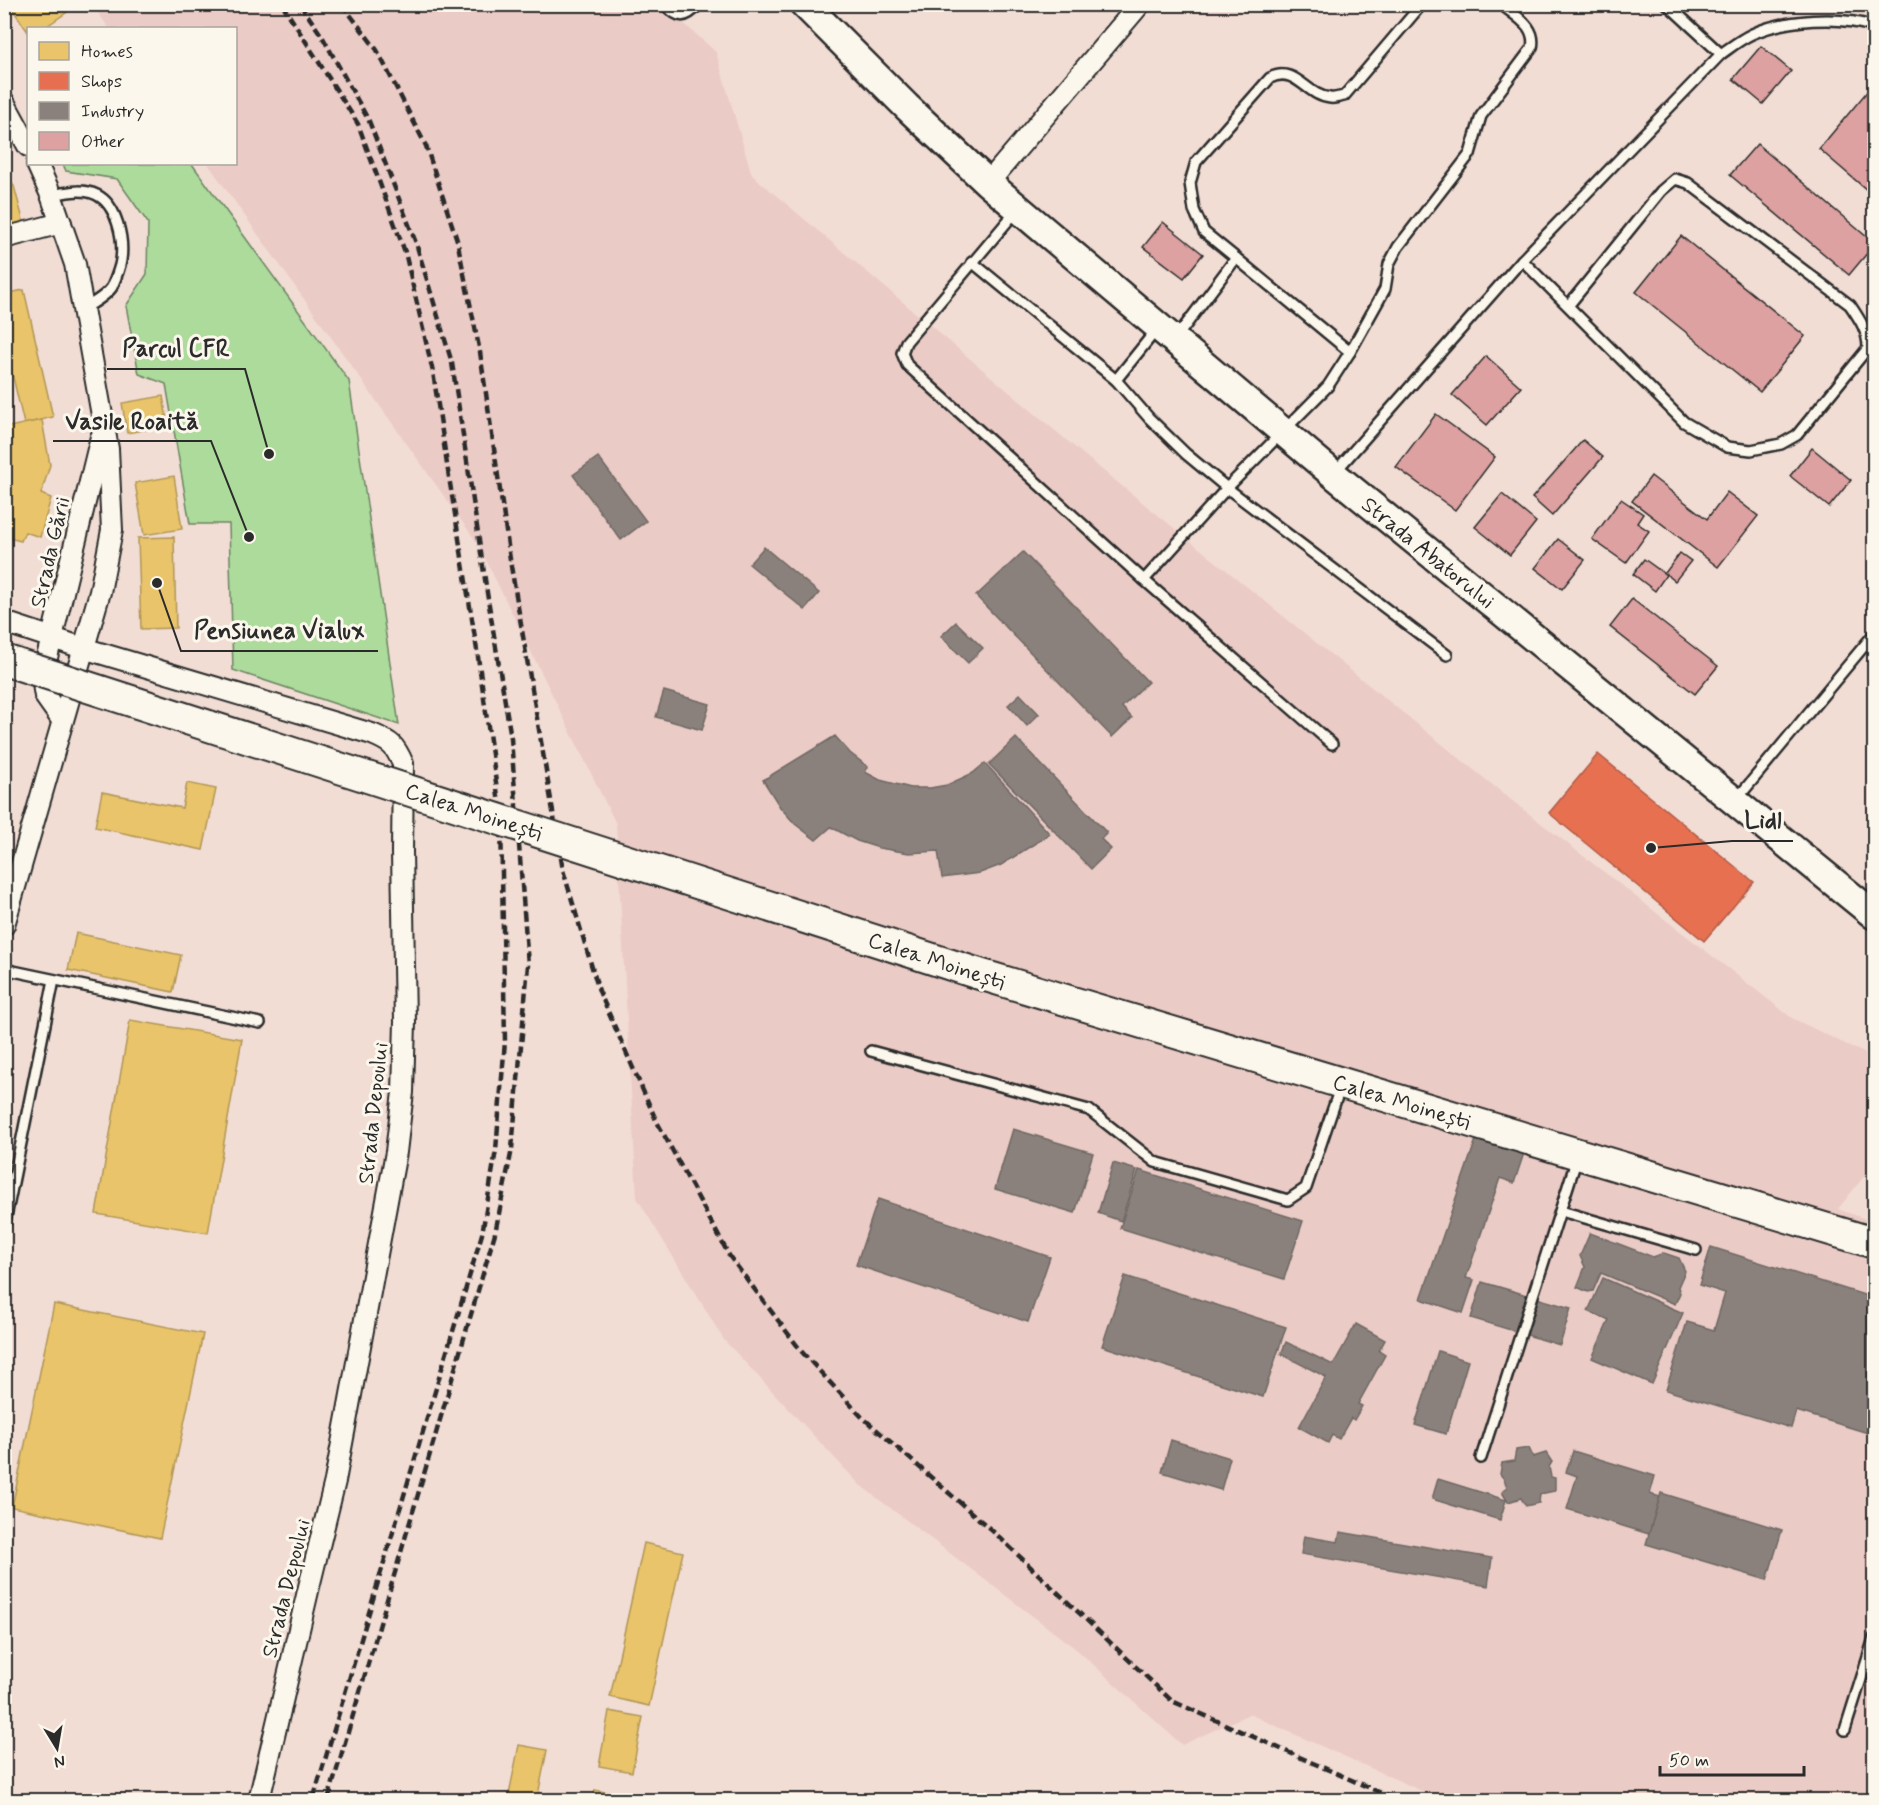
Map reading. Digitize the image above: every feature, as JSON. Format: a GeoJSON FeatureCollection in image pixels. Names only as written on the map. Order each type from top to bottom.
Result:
{"type":"FeatureCollection","features":[{"type":"Feature","properties":{"kind":"main road","name":"Calea Moinești"},"geometry":{"type":"LineString","coordinates":[[4,660],[976,973],[1875,1243]]}},
{"type":"Feature","properties":{"kind":"street","name":"Strada Abatorului"},"geometry":{"type":"LineString","coordinates":[[804,4],[907,107],[988,183],[1333,474],[1875,915]]}},
{"type":"Feature","properties":{"kind":"street"},"geometry":{"type":"LineString","coordinates":[[988,183],[1140,4]]}},
{"type":"Feature","properties":{"kind":"street"},"geometry":{"type":"LineString","coordinates":[[4,102],[27,144]]}},
{"type":"Feature","properties":{"kind":"street","name":"Strada Gării"},"geometry":{"type":"LineString","coordinates":[[37,165],[51,195],[75,264],[108,450],[112,530],[100,592],[60,726]]}},
{"type":"Feature","properties":{"kind":"street"},"geometry":{"type":"LineString","coordinates":[[4,238],[61,223]]}},
{"type":"Feature","properties":{"kind":"street","name":"Strada Gării"},"geometry":{"type":"LineString","coordinates":[[60,726],[45,696],[42,678],[104,425]]}},
{"type":"Feature","properties":{"kind":"street","name":"Strada Depoului"},"geometry":{"type":"LineString","coordinates":[[4,622],[83,648],[372,734],[388,741],[399,754],[403,764],[405,1034],[403,1092],[396,1152],[335,1481],[259,1800]]}},
{"type":"Feature","properties":{"kind":"street"},"geometry":{"type":"LineString","coordinates":[[4,925],[60,726]]}},
{"type":"Feature","properties":{"kind":"lane"},"geometry":{"type":"LineString","coordinates":[[664,4],[675,16],[685,16],[694,11],[699,4]]}},
{"type":"Feature","properties":{"kind":"lane"},"geometry":{"type":"LineString","coordinates":[[1350,352],[1204,232],[1194,210],[1190,183],[1197,162],[1270,78],[1278,74],[1286,74],[1322,97],[1332,99],[1344,96],[1422,4]]}},
{"type":"Feature","properties":{"kind":"lane"},"geometry":{"type":"LineString","coordinates":[[1144,580],[1227,488],[1329,386],[1385,289],[1389,264],[1398,247],[1470,154],[1481,116],[1533,48],[1532,30],[1501,4]]}},
{"type":"Feature","properties":{"kind":"lane"},"geometry":{"type":"LineString","coordinates":[[1666,4],[1720,54]]}},
{"type":"Feature","properties":{"kind":"lane"},"geometry":{"type":"LineString","coordinates":[[1333,474],[1522,260],[1720,54],[1752,34],[1785,22],[1834,21],[1863,23],[1875,27]]}},
{"type":"Feature","properties":{"kind":"lane"},"geometry":{"type":"LineString","coordinates":[[1522,260],[1568,306],[1684,422],[1727,447],[1751,450],[1781,444],[1797,435],[1868,348],[1868,335],[1850,305],[1688,183],[1675,180],[1661,191],[1568,306]]}},
{"type":"Feature","properties":{"kind":"lane"},"geometry":{"type":"LineString","coordinates":[[51,195],[80,190],[98,195],[111,207],[121,234],[121,261],[111,289],[83,309]]}},
{"type":"Feature","properties":{"kind":"lane"},"geometry":{"type":"LineString","coordinates":[[1018,208],[906,342],[902,353],[907,364],[1144,580],[1332,744]]}},
{"type":"Feature","properties":{"kind":"lane"},"geometry":{"type":"LineString","coordinates":[[1116,380],[1167,334],[1236,258]]}},
{"type":"Feature","properties":{"kind":"lane"},"geometry":{"type":"LineString","coordinates":[[972,262],[1116,380],[1149,418],[1186,454],[1227,488],[1447,655]]}},
{"type":"Feature","properties":{"kind":"lane"},"geometry":{"type":"LineString","coordinates":[[1734,802],[1875,634]]}},
{"type":"Feature","properties":{"kind":"lane"},"geometry":{"type":"LineString","coordinates":[[4,969],[260,1023]]}},
{"type":"Feature","properties":{"kind":"lane"},"geometry":{"type":"LineString","coordinates":[[4,1227],[54,980]]}},
{"type":"Feature","properties":{"kind":"lane"},"geometry":{"type":"LineString","coordinates":[[871,1050],[1089,1110],[1155,1162],[1288,1200],[1306,1188],[1342,1083]]}},
{"type":"Feature","properties":{"kind":"lane"},"geometry":{"type":"LineString","coordinates":[[1481,1458],[1578,1154]]}},
{"type":"Feature","properties":{"kind":"lane"},"geometry":{"type":"LineString","coordinates":[[1561,1211],[1696,1250]]}},
{"type":"Feature","properties":{"kind":"lane"},"geometry":{"type":"LineString","coordinates":[[1845,1730],[1875,1638]]}},
{"type":"Feature","properties":{"kind":"shaded area"},"geometry":{"type":"Polygon","coordinates":[[[92,5],[663,5],[716,52],[752,175],[1096,465],[1515,803],[1792,1018],[1874,1058],[1874,1164],[1838,1209],[1874,1222],[1874,1800],[1442,1800],[1249,1714],[1182,1745],[1076,1649],[860,1485],[724,1340],[637,1198],[616,824],[478,544],[209,165],[237,165],[237,27],[108,27],[92,5]]]}},
{"type":"Feature","properties":{"kind":"green space"},"geometry":{"type":"Polygon","coordinates":[[[63,165],[193,165],[349,381],[399,725],[233,670],[229,524],[190,524],[166,384],[139,374],[126,306],[147,274],[148,223],[117,179],[66,171],[63,165]]]}},
{"type":"Feature","properties":{"kind":"building: Homes"},"geometry":{"type":"Polygon","coordinates":[[[9,4],[75,4],[76,6],[45,27],[27,27],[27,31],[9,4]]]}},
{"type":"Feature","properties":{"kind":"building: Homes"},"geometry":{"type":"Polygon","coordinates":[[[4,174],[14,186],[25,227],[4,232],[4,174]]]}},
{"type":"Feature","properties":{"kind":"building: Homes"},"geometry":{"type":"Polygon","coordinates":[[[24,290],[53,417],[24,424],[4,339],[4,294],[24,290]]]}},
{"type":"Feature","properties":{"kind":"building: Homes"},"geometry":{"type":"Polygon","coordinates":[[[163,396],[168,426],[127,433],[122,403],[163,396]]]}},
{"type":"Feature","properties":{"kind":"building: Homes"},"geometry":{"type":"Polygon","coordinates":[[[42,420],[50,465],[41,494],[51,498],[40,537],[25,532],[21,541],[5,537],[4,428],[42,420]]]}},
{"type":"Feature","properties":{"kind":"building: Homes"},"geometry":{"type":"Polygon","coordinates":[[[174,476],[182,529],[144,535],[135,483],[174,476]]]}},
{"type":"Feature","properties":{"kind":"building: Homes"},"geometry":{"type":"Polygon","coordinates":[[[174,537],[176,628],[141,629],[138,538],[174,537]]]}},
{"type":"Feature","properties":{"kind":"building: Homes"},"geometry":{"type":"Polygon","coordinates":[[[4,721],[12,723],[4,746],[4,721]]]}},
{"type":"Feature","properties":{"kind":"building: Homes"},"geometry":{"type":"Polygon","coordinates":[[[187,783],[216,789],[203,850],[95,827],[102,792],[182,808],[187,783]]]}},
{"type":"Feature","properties":{"kind":"building: Homes"},"geometry":{"type":"Polygon","coordinates":[[[76,933],[181,955],[173,992],[68,970],[76,933]]]}},
{"type":"Feature","properties":{"kind":"building: Homes"},"geometry":{"type":"Polygon","coordinates":[[[130,1020],[242,1039],[208,1233],[96,1214],[130,1020]]]}},
{"type":"Feature","properties":{"kind":"building: Homes"},"geometry":{"type":"Polygon","coordinates":[[[54,1304],[203,1334],[160,1538],[12,1507],[54,1304]]]}},
{"type":"Feature","properties":{"kind":"building: Homes"},"geometry":{"type":"Polygon","coordinates":[[[644,1543],[683,1552],[649,1706],[610,1697],[644,1543]]]}},
{"type":"Feature","properties":{"kind":"building: Homes"},"geometry":{"type":"Polygon","coordinates":[[[609,1711],[643,1717],[632,1772],[599,1766],[609,1711]]]}},
{"type":"Feature","properties":{"kind":"building: Homes"},"geometry":{"type":"Polygon","coordinates":[[[519,1745],[547,1750],[537,1800],[508,1799],[519,1745]]]}},
{"type":"Feature","properties":{"kind":"building: Homes"},"geometry":{"type":"Polygon","coordinates":[[[595,1790],[626,1796],[625,1800],[593,1800],[595,1790]]]}},
{"type":"Feature","properties":{"kind":"building: Shops"},"geometry":{"type":"Polygon","coordinates":[[[1598,754],[1754,882],[1704,941],[1549,813],[1598,754]]]}},
{"type":"Feature","properties":{"kind":"building: Industry"},"geometry":{"type":"Polygon","coordinates":[[[598,457],[646,521],[621,540],[573,475],[598,457]]]}},
{"type":"Feature","properties":{"kind":"building: Industry"},"geometry":{"type":"Polygon","coordinates":[[[764,547],[819,593],[805,610],[749,564],[764,547]]]}},
{"type":"Feature","properties":{"kind":"building: Industry"},"geometry":{"type":"Polygon","coordinates":[[[1023,552],[1148,682],[1122,707],[1132,718],[1112,737],[976,596],[1023,552]]]}},
{"type":"Feature","properties":{"kind":"building: Industry"},"geometry":{"type":"Polygon","coordinates":[[[956,622],[983,648],[968,663],[941,636],[956,622]]]}},
{"type":"Feature","properties":{"kind":"building: Industry"},"geometry":{"type":"Polygon","coordinates":[[[664,691],[710,704],[702,730],[656,717],[664,691]]]}},
{"type":"Feature","properties":{"kind":"building: Industry"},"geometry":{"type":"Polygon","coordinates":[[[1020,694],[1039,714],[1027,726],[1008,705],[1020,694]]]}},
{"type":"Feature","properties":{"kind":"building: Industry"},"geometry":{"type":"Polygon","coordinates":[[[835,736],[850,753],[868,767],[865,772],[880,780],[911,788],[947,785],[973,773],[985,763],[1050,834],[1001,865],[980,873],[942,878],[938,851],[909,853],[879,848],[857,841],[831,827],[816,840],[795,824],[780,807],[763,780],[835,736]]]}},
{"type":"Feature","properties":{"kind":"building: Industry"},"geometry":{"type":"Polygon","coordinates":[[[1016,738],[1107,833],[1101,839],[1111,849],[1091,869],[989,764],[1016,738]]]}},
{"type":"Feature","properties":{"kind":"building: Industry"},"geometry":{"type":"Polygon","coordinates":[[[1013,1129],[1093,1153],[1075,1213],[995,1189],[1013,1129]]]}},
{"type":"Feature","properties":{"kind":"building: Industry"},"geometry":{"type":"Polygon","coordinates":[[[1479,1131],[1526,1147],[1514,1183],[1500,1178],[1466,1278],[1474,1280],[1463,1313],[1421,1299],[1479,1131]]]}},
{"type":"Feature","properties":{"kind":"building: Industry"},"geometry":{"type":"Polygon","coordinates":[[[1113,1163],[1137,1170],[1121,1221],[1098,1213],[1113,1163]]]}},
{"type":"Feature","properties":{"kind":"building: Industry"},"geometry":{"type":"Polygon","coordinates":[[[1139,1170],[1303,1221],[1284,1279],[1120,1228],[1139,1170]]]}},
{"type":"Feature","properties":{"kind":"building: Industry"},"geometry":{"type":"Polygon","coordinates":[[[878,1199],[1050,1257],[1028,1322],[856,1265],[878,1199]]]}},
{"type":"Feature","properties":{"kind":"building: Industry"},"geometry":{"type":"Polygon","coordinates":[[[1590,1233],[1653,1257],[1664,1253],[1679,1258],[1685,1271],[1678,1287],[1680,1293],[1675,1304],[1601,1273],[1593,1291],[1588,1292],[1577,1287],[1585,1267],[1580,1256],[1590,1233]]]}},
{"type":"Feature","properties":{"kind":"building: Industry"},"geometry":{"type":"Polygon","coordinates":[[[1711,1247],[1874,1298],[1874,1412],[1868,1433],[1796,1411],[1791,1428],[1666,1390],[1687,1322],[1714,1330],[1725,1293],[1699,1285],[1711,1247]]]}},
{"type":"Feature","properties":{"kind":"building: Industry"},"geometry":{"type":"Polygon","coordinates":[[[1125,1276],[1286,1327],[1263,1397],[1102,1346],[1125,1276]]]}},
{"type":"Feature","properties":{"kind":"building: Industry"},"geometry":{"type":"Polygon","coordinates":[[[1603,1278],[1683,1313],[1652,1384],[1592,1358],[1609,1320],[1588,1311],[1603,1278]]]}},
{"type":"Feature","properties":{"kind":"building: Industry"},"geometry":{"type":"Polygon","coordinates":[[[1482,1282],[1571,1308],[1560,1345],[1471,1318],[1482,1282]]]}},
{"type":"Feature","properties":{"kind":"building: Industry"},"geometry":{"type":"Polygon","coordinates":[[[1356,1324],[1385,1340],[1379,1351],[1385,1355],[1358,1404],[1362,1406],[1354,1420],[1351,1418],[1339,1439],[1332,1435],[1328,1443],[1299,1427],[1326,1377],[1281,1354],[1286,1342],[1333,1365],[1356,1324]]]}},
{"type":"Feature","properties":{"kind":"building: Industry"},"geometry":{"type":"Polygon","coordinates":[[[1438,1351],[1468,1361],[1446,1434],[1415,1425],[1438,1351]]]}},
{"type":"Feature","properties":{"kind":"building: Industry"},"geometry":{"type":"Polygon","coordinates":[[[1171,1440],[1230,1458],[1221,1490],[1162,1472],[1171,1440]]]}},
{"type":"Feature","properties":{"kind":"building: Industry"},"geometry":{"type":"Polygon","coordinates":[[[1529,1448],[1533,1457],[1546,1453],[1552,1462],[1549,1467],[1551,1477],[1555,1478],[1555,1491],[1540,1494],[1539,1503],[1526,1506],[1521,1498],[1508,1502],[1502,1492],[1507,1487],[1500,1474],[1502,1463],[1514,1461],[1516,1450],[1529,1448]]]}},
{"type":"Feature","properties":{"kind":"building: Industry"},"geometry":{"type":"Polygon","coordinates":[[[1573,1451],[1655,1476],[1650,1494],[1660,1497],[1649,1534],[1567,1509],[1577,1476],[1566,1472],[1573,1451]]]}},
{"type":"Feature","properties":{"kind":"building: Industry"},"geometry":{"type":"Polygon","coordinates":[[[1438,1479],[1506,1500],[1500,1520],[1432,1499],[1438,1479]]]}},
{"type":"Feature","properties":{"kind":"building: Industry"},"geometry":{"type":"Polygon","coordinates":[[[1661,1493],[1782,1530],[1767,1580],[1646,1544],[1661,1493]]]}},
{"type":"Feature","properties":{"kind":"building: Industry"},"geometry":{"type":"Polygon","coordinates":[[[1340,1532],[1492,1558],[1488,1586],[1301,1554],[1304,1536],[1338,1542],[1340,1532]]]}},
{"type":"Feature","properties":{"kind":"building: Other"},"geometry":{"type":"Polygon","coordinates":[[[1761,46],[1791,71],[1763,104],[1733,79],[1761,46]]]}},
{"type":"Feature","properties":{"kind":"building: Other"},"geometry":{"type":"Polygon","coordinates":[[[1870,88],[1874,92],[1874,196],[1819,149],[1870,88]]]}},
{"type":"Feature","properties":{"kind":"building: Other"},"geometry":{"type":"Polygon","coordinates":[[[1757,144],[1874,243],[1849,275],[1730,175],[1757,144]]]}},
{"type":"Feature","properties":{"kind":"building: Other"},"geometry":{"type":"Polygon","coordinates":[[[1163,222],[1203,254],[1184,278],[1143,247],[1163,222]]]}},
{"type":"Feature","properties":{"kind":"building: Other"},"geometry":{"type":"Polygon","coordinates":[[[1681,236],[1805,336],[1760,392],[1636,292],[1681,236]]]}},
{"type":"Feature","properties":{"kind":"building: Other"},"geometry":{"type":"Polygon","coordinates":[[[1486,356],[1521,387],[1487,425],[1452,395],[1486,356]]]}},
{"type":"Feature","properties":{"kind":"building: Other"},"geometry":{"type":"Polygon","coordinates":[[[1436,414],[1495,457],[1455,510],[1396,467],[1436,414]]]}},
{"type":"Feature","properties":{"kind":"building: Other"},"geometry":{"type":"Polygon","coordinates":[[[1583,440],[1603,457],[1552,516],[1532,498],[1583,440]]]}},
{"type":"Feature","properties":{"kind":"building: Other"},"geometry":{"type":"Polygon","coordinates":[[[1812,448],[1851,480],[1829,507],[1790,476],[1812,448]]]}},
{"type":"Feature","properties":{"kind":"building: Other"},"geometry":{"type":"Polygon","coordinates":[[[1651,476],[1707,519],[1727,492],[1758,516],[1718,567],[1632,501],[1651,476]]]}},
{"type":"Feature","properties":{"kind":"building: Other"},"geometry":{"type":"Polygon","coordinates":[[[1502,494],[1536,522],[1510,555],[1475,527],[1502,494]]]}},
{"type":"Feature","properties":{"kind":"building: Other"},"geometry":{"type":"Polygon","coordinates":[[[1621,499],[1643,514],[1637,523],[1649,531],[1626,563],[1592,539],[1621,499]]]}},
{"type":"Feature","properties":{"kind":"building: Other"},"geometry":{"type":"Polygon","coordinates":[[[1558,539],[1585,560],[1562,589],[1535,568],[1558,539]]]}},
{"type":"Feature","properties":{"kind":"building: Other"},"geometry":{"type":"Polygon","coordinates":[[[1680,553],[1691,561],[1675,581],[1665,573],[1680,553]]]}},
{"type":"Feature","properties":{"kind":"building: Other"},"geometry":{"type":"Polygon","coordinates":[[[1644,559],[1666,575],[1655,591],[1633,574],[1644,559]]]}},
{"type":"Feature","properties":{"kind":"building: Other"},"geometry":{"type":"Polygon","coordinates":[[[1632,599],[1718,666],[1695,694],[1610,627],[1632,599]]]}},
{"type":"Feature","properties":{"kind":"railway"},"geometry":{"type":"LineString","coordinates":[[282,4],[358,124],[405,252],[433,372],[501,817],[505,1041],[496,1150],[482,1234],[313,1800]]}},
{"type":"Feature","properties":{"kind":"railway"},"geometry":{"type":"LineString","coordinates":[[300,4],[322,36],[369,121],[416,243],[452,363],[511,738],[528,965],[512,1149],[495,1233],[328,1800]]}},
{"type":"Feature","properties":{"kind":"railway"},"geometry":{"type":"LineString","coordinates":[[342,4],[377,50],[426,146],[457,240],[480,352],[511,566],[563,870],[599,991],[656,1120],[730,1257],[802,1352],[861,1416],[997,1535],[1172,1701],[1397,1800]]}},
{"type":"Feature","properties":{"kind":"place","name":"Parcul CFR"},"geometry":{"type":"Point","coordinates":[269,454]}},
{"type":"Feature","properties":{"kind":"place","name":"Vasile Roaită"},"geometry":{"type":"Point","coordinates":[249,537]}},
{"type":"Feature","properties":{"kind":"place","name":"Pensiunea Vialux"},"geometry":{"type":"Point","coordinates":[157,583]}},
{"type":"Feature","properties":{"kind":"place","name":"Lidl"},"geometry":{"type":"Point","coordinates":[1651,848]}}]}
